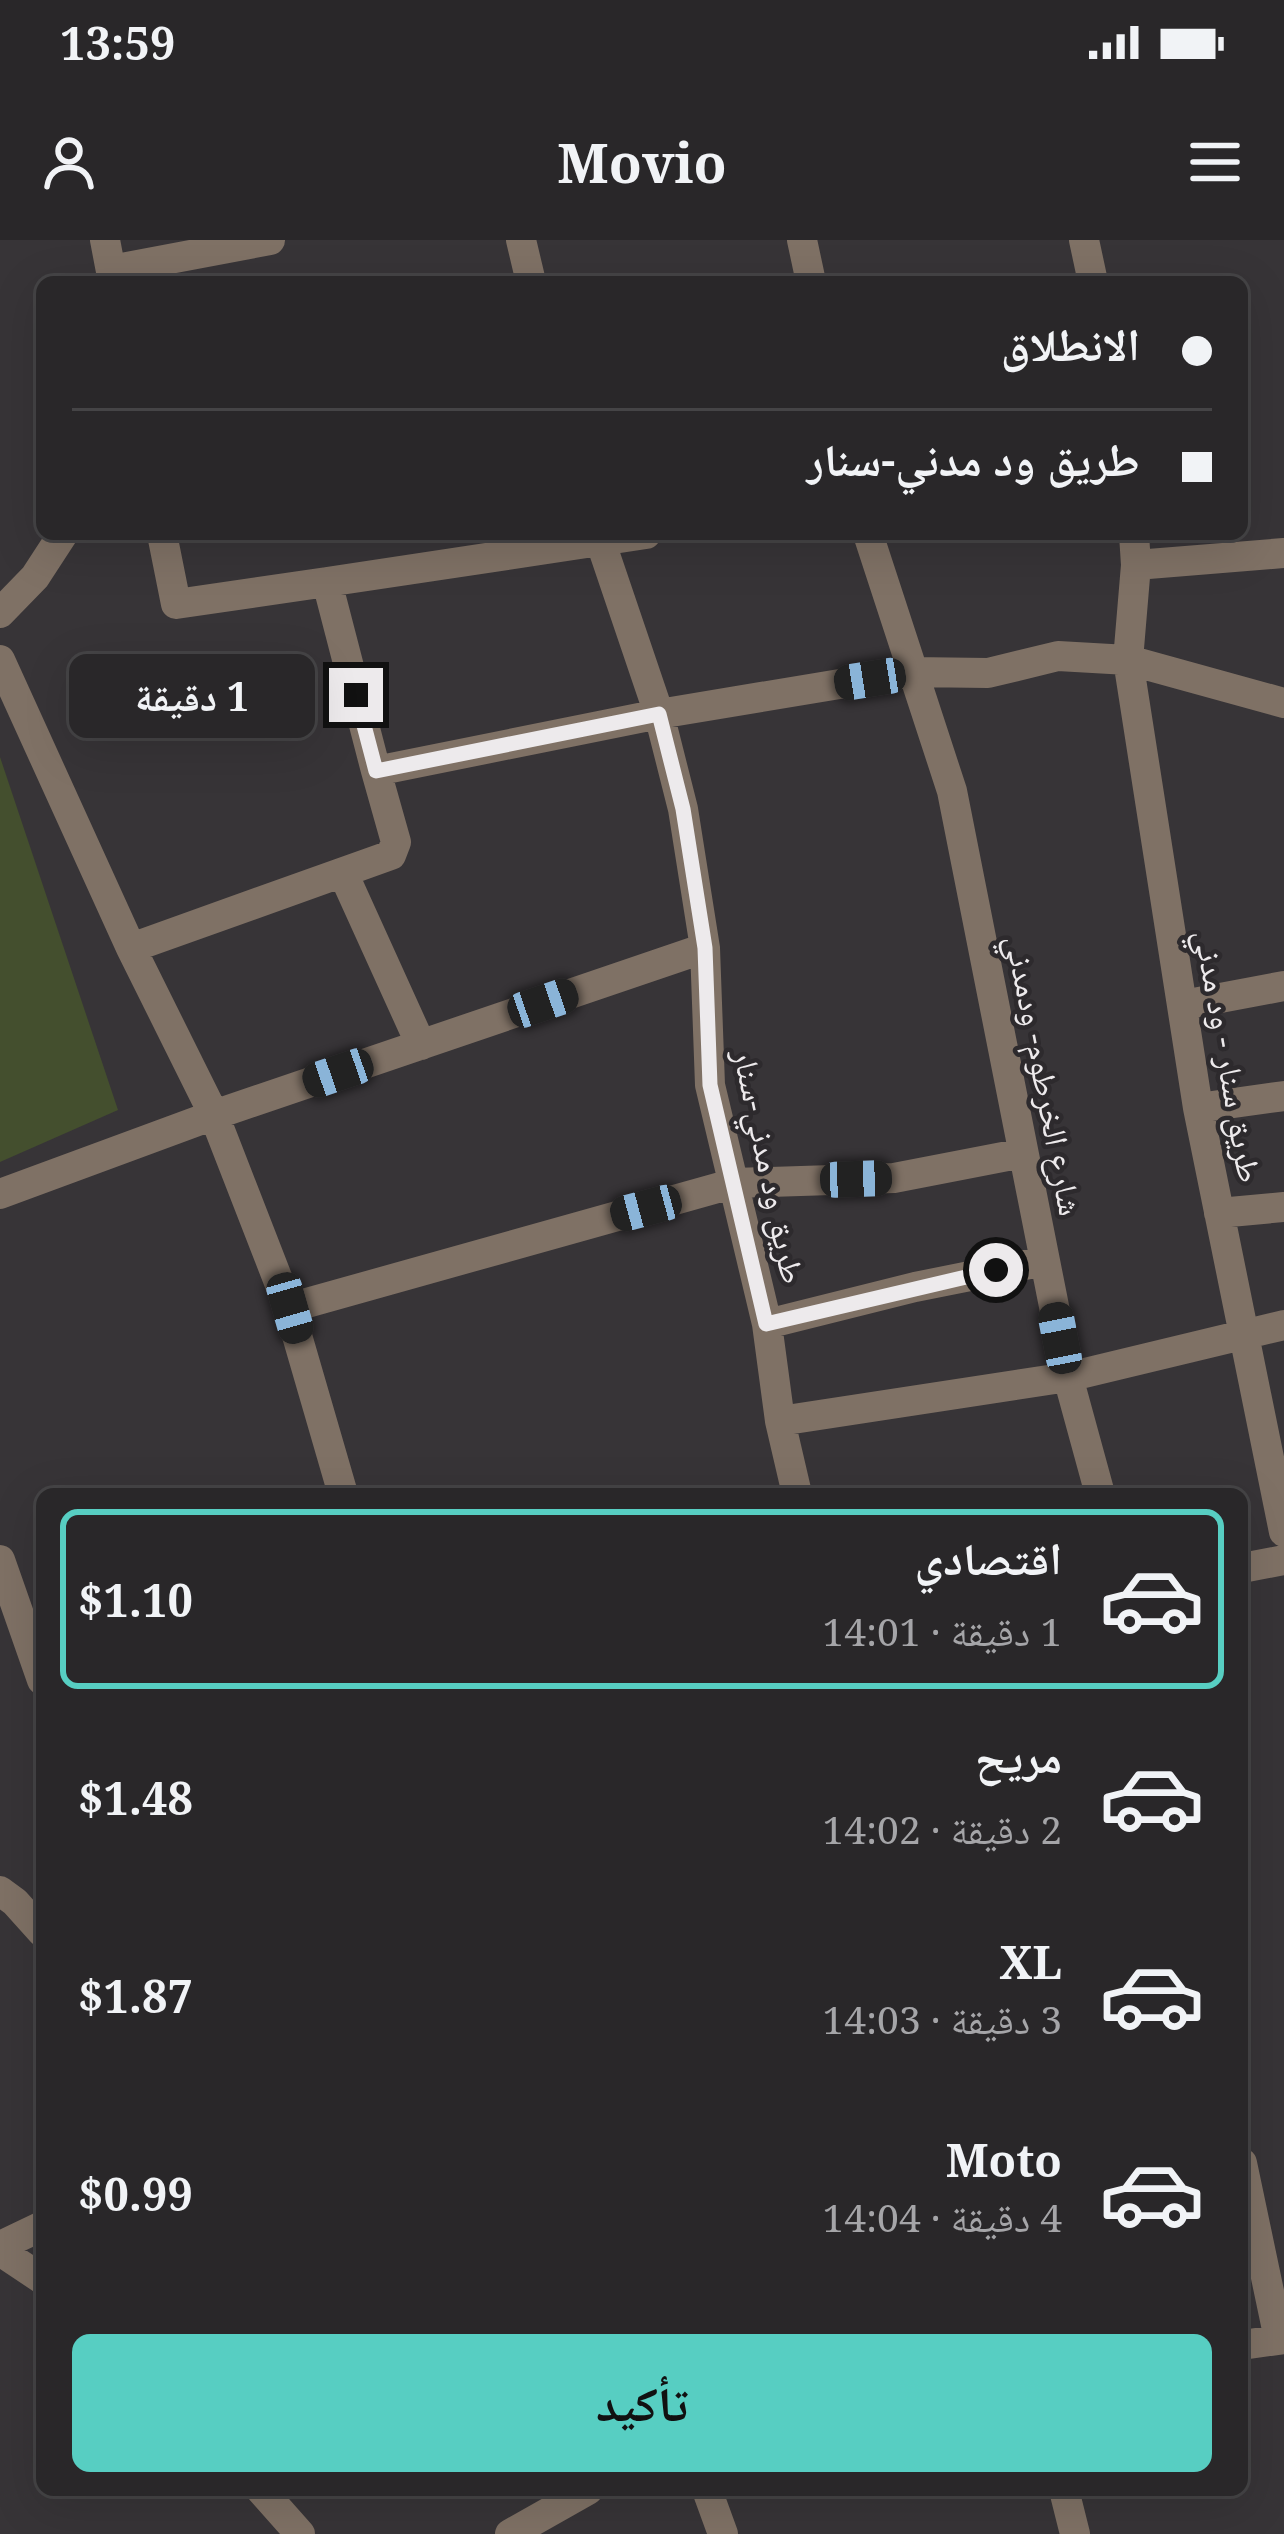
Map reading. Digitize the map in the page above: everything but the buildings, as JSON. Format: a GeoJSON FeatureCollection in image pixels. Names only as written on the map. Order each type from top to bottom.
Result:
{"type":"FeatureCollection","features":[{"type":"Feature","properties":{"kind":"street"},"geometry":{"type":"LineString","coordinates":[[110,264],[270,240]]}},
{"type":"Feature","properties":{"kind":"street"},"geometry":{"type":"LineString","coordinates":[[521,240],[530,276]]}},
{"type":"Feature","properties":{"kind":"street"},"geometry":{"type":"LineString","coordinates":[[802,240],[810,276]]}},
{"type":"Feature","properties":{"kind":"street"},"geometry":{"type":"LineString","coordinates":[[1084,240],[1092,276]]}},
{"type":"Feature","properties":{"kind":"street"},"geometry":{"type":"LineString","coordinates":[[0,613],[35,577],[59,540]]}},
{"type":"Feature","properties":{"kind":"street"},"geometry":{"type":"LineString","coordinates":[[163,540],[176,604],[587,540]]}},
{"type":"Feature","properties":{"kind":"street","name":"طريق ود مدني-سنار"},"geometry":{"type":"LineString","coordinates":[[600,540],[659,714],[683,809],[705,948],[710,1085],[766,1324],[796,1488]]}},
{"type":"Feature","properties":{"kind":"street","name":"شارع الخرطوم- ودمدني"},"geometry":{"type":"LineString","coordinates":[[870,540],[952,791],[1068,1377],[1098,1488]]}},
{"type":"Feature","properties":{"kind":"street"},"geometry":{"type":"LineString","coordinates":[[1128,660],[1135,549],[1284,553]]}},
{"type":"Feature","properties":{"kind":"street"},"geometry":{"type":"LineString","coordinates":[[131,947],[391,855],[396,842],[327,582]]}},
{"type":"Feature","properties":{"kind":"street"},"geometry":{"type":"LineString","coordinates":[[376,771],[659,714],[912,672],[988,673],[1058,656],[1128,660],[1284,703]]}},
{"type":"Feature","properties":{"kind":"street"},"geometry":{"type":"LineString","coordinates":[[0,660],[131,947],[214,1115],[290,1308],[341,1488]]}},
{"type":"Feature","properties":{"kind":"street","name":"طريق سنار - ود مدني"},"geometry":{"type":"LineString","coordinates":[[1128,660],[1198,1108],[1284,1532]]}},
{"type":"Feature","properties":{"kind":"street"},"geometry":{"type":"LineString","coordinates":[[343,873],[422,1045]]}},
{"type":"Feature","properties":{"kind":"street"},"geometry":{"type":"LineString","coordinates":[[0,1193],[705,948]]}},
{"type":"Feature","properties":{"kind":"street"},"geometry":{"type":"LineString","coordinates":[[1183,1006],[1284,986]]}},
{"type":"Feature","properties":{"kind":"street"},"geometry":{"type":"LineString","coordinates":[[1198,1108],[1284,1096]]}},
{"type":"Feature","properties":{"kind":"street"},"geometry":{"type":"LineString","coordinates":[[290,1308],[735,1183],[894,1178],[1023,1153]]}},
{"type":"Feature","properties":{"kind":"street"},"geometry":{"type":"LineString","coordinates":[[1219,1213],[1284,1207]]}},
{"type":"Feature","properties":{"kind":"street"},"geometry":{"type":"LineString","coordinates":[[766,1324],[1045,1261]]}},
{"type":"Feature","properties":{"kind":"street"},"geometry":{"type":"LineString","coordinates":[[780,1420],[1068,1377],[1284,1325]]}},
{"type":"Feature","properties":{"kind":"street"},"geometry":{"type":"LineString","coordinates":[[0,1560],[36,1663]]}},
{"type":"Feature","properties":{"kind":"street"},"geometry":{"type":"LineString","coordinates":[[1248,1567],[1284,1560]]}},
{"type":"Feature","properties":{"kind":"street"},"geometry":{"type":"LineString","coordinates":[[19,1896],[36,1923]]}},
{"type":"Feature","properties":{"kind":"street"},"geometry":{"type":"LineString","coordinates":[[1248,2190],[1282,2339],[1248,2344]]}},
{"type":"Feature","properties":{"kind":"street"},"geometry":{"type":"LineString","coordinates":[[36,2229],[0,2248],[36,2274]]}},
{"type":"Feature","properties":{"kind":"street"},"geometry":{"type":"LineString","coordinates":[[266,2496],[300,2534]]}},
{"type":"Feature","properties":{"kind":"street"},"geometry":{"type":"LineString","coordinates":[[510,2534],[577,2496]]}},
{"type":"Feature","properties":{"kind":"street"},"geometry":{"type":"LineString","coordinates":[[709,2496],[724,2534]]}},
{"type":"Feature","properties":{"kind":"street"},"geometry":{"type":"LineString","coordinates":[[1066,2496],[1075,2534]]}},
{"type":"Feature","properties":{"kind":"green space"},"geometry":{"type":"Polygon","coordinates":[[[0,757],[118,1110],[0,1162],[0,757]]]}},
{"type":"Feature","properties":{"kind":"route"},"geometry":{"type":"LineString","coordinates":[[356,695],[376,771],[659,714],[683,809],[705,948],[710,1085],[766,1324],[996,1270]]}}]}
